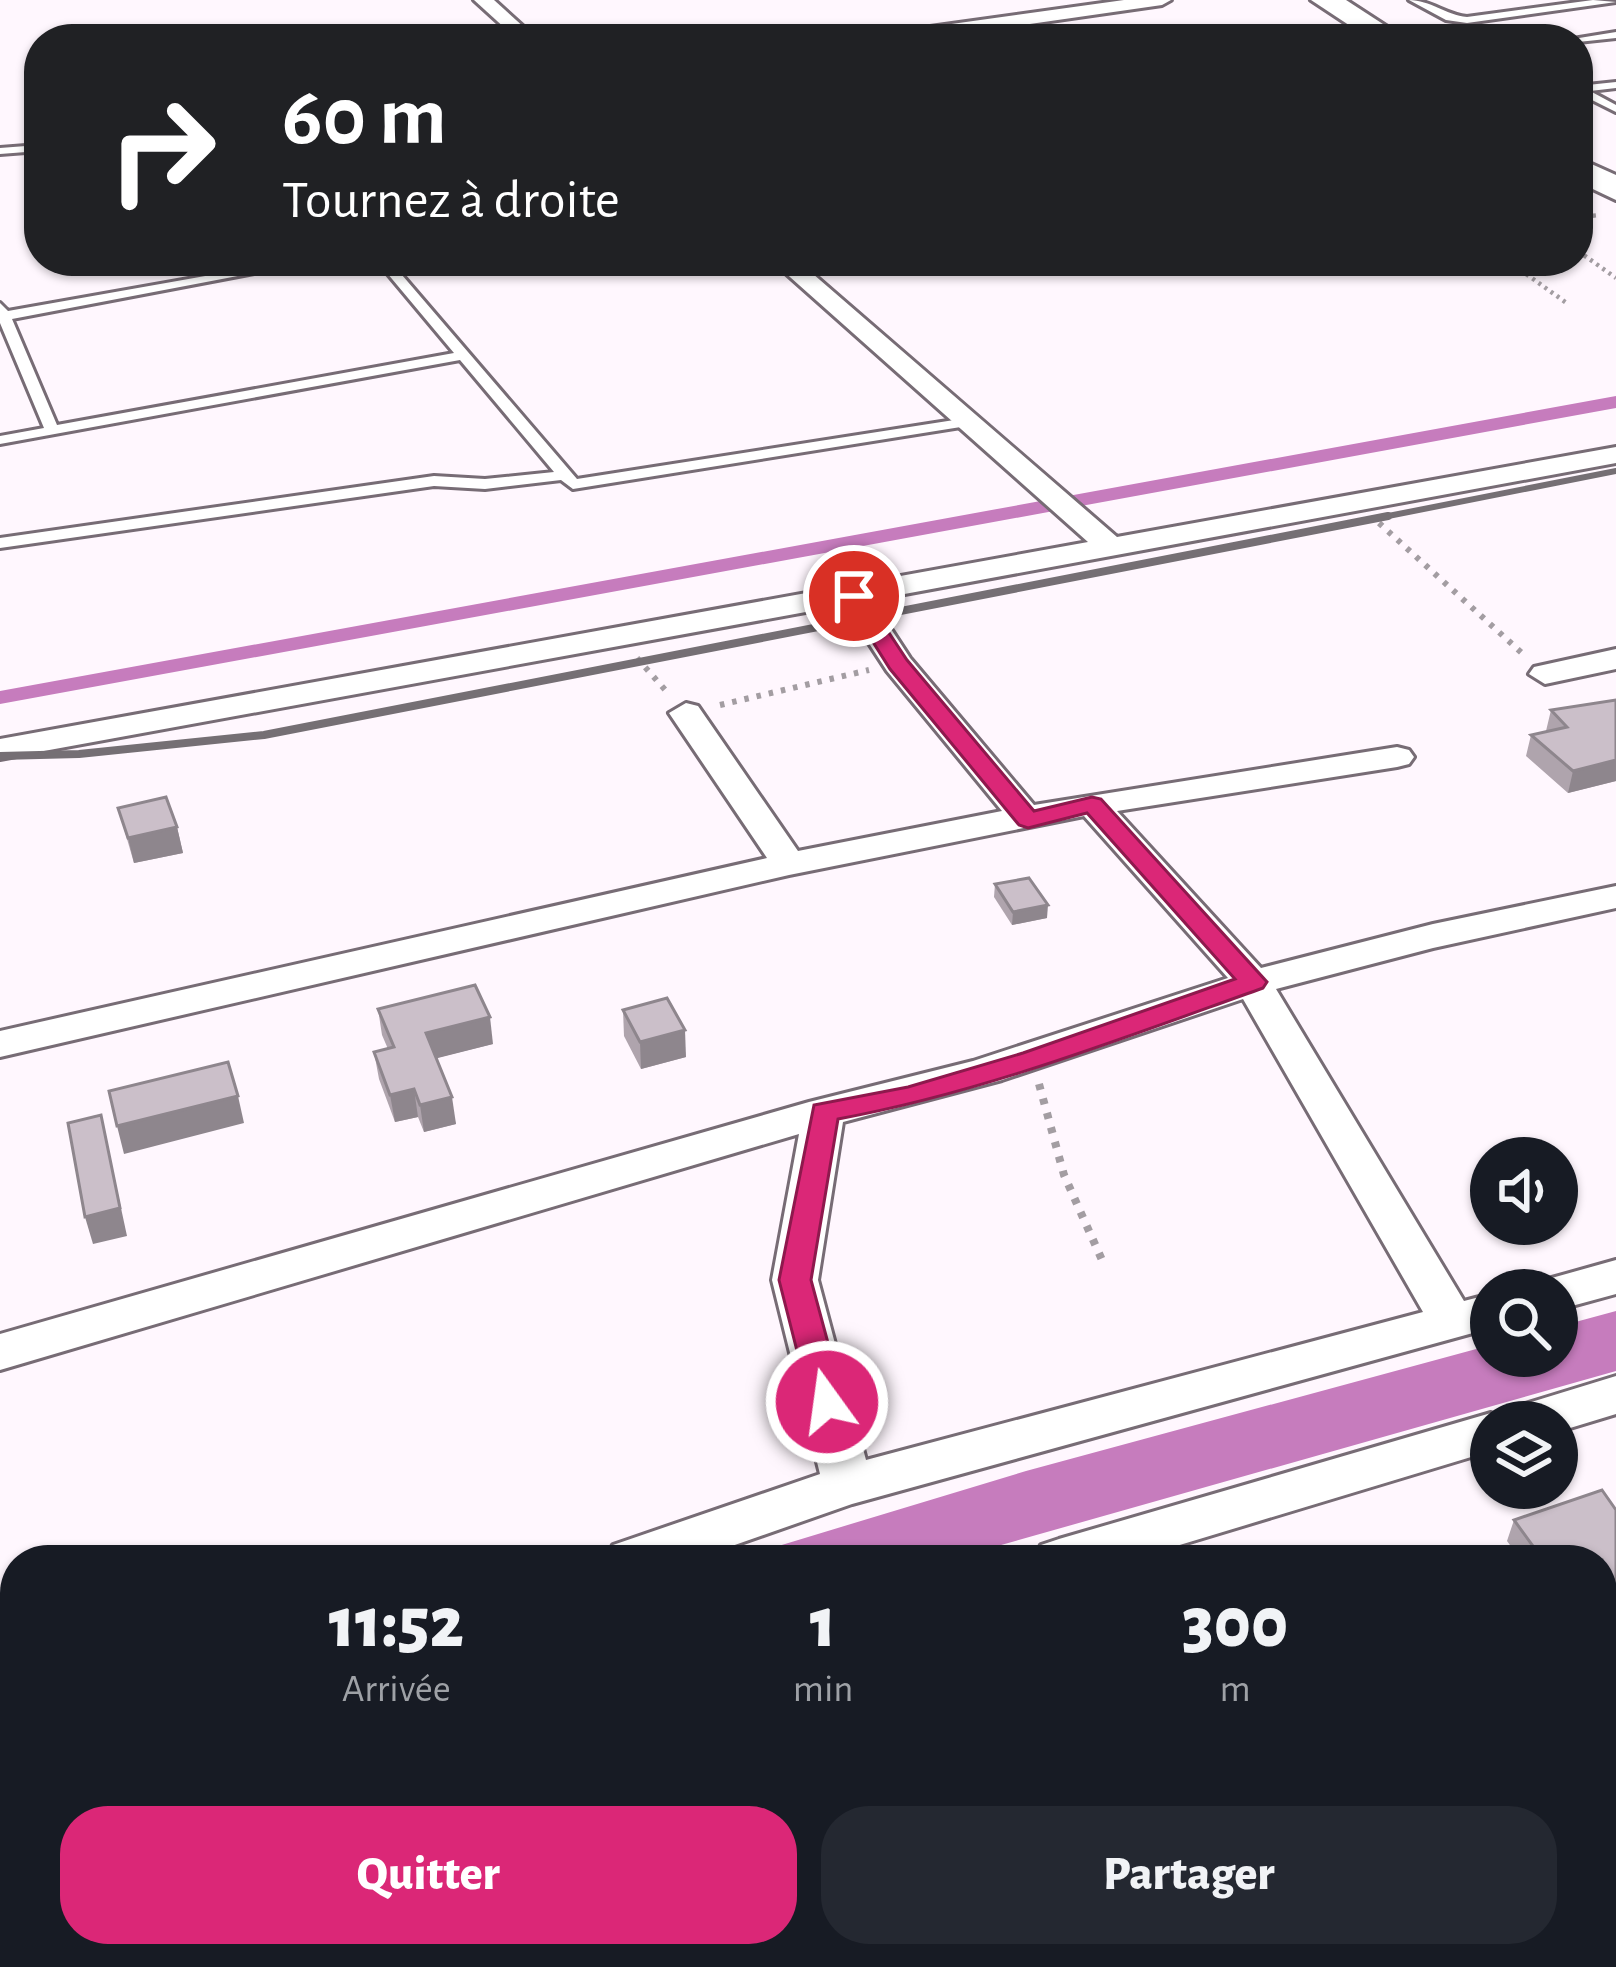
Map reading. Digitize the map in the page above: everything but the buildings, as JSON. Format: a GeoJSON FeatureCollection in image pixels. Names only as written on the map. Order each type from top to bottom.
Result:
{"type":"FeatureCollection","features":[{"type":"Feature","properties":{"kind":"main road"},"geometry":{"type":"LineString","coordinates":[[1294,0],[1334,24]]}},
{"type":"Feature","properties":{"kind":"main road"},"geometry":{"type":"LineString","coordinates":[[1325,0],[1366,24]]}},
{"type":"Feature","properties":{"kind":"street"},"geometry":{"type":"LineString","coordinates":[[484,0],[511,24]]}},
{"type":"Feature","properties":{"kind":"street"},"geometry":{"type":"LineString","coordinates":[[993,24],[1162,0]]}},
{"type":"Feature","properties":{"kind":"street"},"geometry":{"type":"LineString","coordinates":[[801,276],[1110,546]]}},
{"type":"Feature","properties":{"kind":"street"},"geometry":{"type":"LineString","coordinates":[[0,748],[1616,455]]}},
{"type":"Feature","properties":{"kind":"street"},"geometry":{"type":"LineString","coordinates":[[854,596],[898,664],[1028,820]]}},
{"type":"Feature","properties":{"kind":"street"},"geometry":{"type":"LineString","coordinates":[[1545,674],[1616,659]]}},
{"type":"Feature","properties":{"kind":"street"},"geometry":{"type":"LineString","coordinates":[[686,712],[789,864]]}},
{"type":"Feature","properties":{"kind":"street"},"geometry":{"type":"LineString","coordinates":[[0,1044],[789,864],[1092,804],[1397,757]]}},
{"type":"Feature","properties":{"kind":"street"},"geometry":{"type":"LineString","coordinates":[[1092,804],[1253,982],[1470,1313]]}},
{"type":"Feature","properties":{"kind":"street"},"geometry":{"type":"LineString","coordinates":[[0,1352],[824,1112],[910,1096],[1034,1060],[1253,982],[1616,897]]}},
{"type":"Feature","properties":{"kind":"street"},"geometry":{"type":"LineString","coordinates":[[824,1112],[795,1280],[848,1485]]}},
{"type":"Feature","properties":{"kind":"street"},"geometry":{"type":"LineString","coordinates":[[1578,1287],[1616,1277]]}},
{"type":"Feature","properties":{"kind":"street"},"geometry":{"type":"LineString","coordinates":[[674,1545],[848,1485],[1470,1317]]}},
{"type":"Feature","properties":{"kind":"street"},"geometry":{"type":"LineString","coordinates":[[1578,1406],[1616,1395]]}},
{"type":"Feature","properties":{"kind":"street"},"geometry":{"type":"LineString","coordinates":[[1110,1545],[1470,1438]]}},
{"type":"Feature","properties":{"kind":"lane"},"geometry":{"type":"LineString","coordinates":[[1414,0],[1449,18],[1467,20],[1614,0]]}},
{"type":"Feature","properties":{"kind":"lane"},"geometry":{"type":"LineString","coordinates":[[52,430],[2,311],[218,276]]}},
{"type":"Feature","properties":{"kind":"lane"},"geometry":{"type":"LineString","coordinates":[[395,276],[565,475],[579,485],[967,422]]}},
{"type":"Feature","properties":{"kind":"lane"},"geometry":{"type":"LineString","coordinates":[[0,440],[462,356]]}},
{"type":"Feature","properties":{"kind":"lane"},"geometry":{"type":"LineString","coordinates":[[0,543],[434,481],[484,484],[565,475]]}},
{"type":"Feature","properties":{"kind":"path"},"geometry":{"type":"LineString","coordinates":[[1529,276],[1568,304]]}},
{"type":"Feature","properties":{"kind":"path"},"geometry":{"type":"LineString","coordinates":[[1354,503],[1545,674]]}},
{"type":"Feature","properties":{"kind":"path"},"geometry":{"type":"LineString","coordinates":[[624,637],[639,661],[686,712],[898,664]]}},
{"type":"Feature","properties":{"kind":"path"},"geometry":{"type":"LineString","coordinates":[[1034,1060],[1056,1158],[1074,1208],[1102,1260]]}},
{"type":"Feature","properties":{"kind":"shaded area"},"geometry":{"type":"Polygon","coordinates":[[[1616,396],[1616,408],[0,704],[0,691],[1616,396]]]}},
{"type":"Feature","properties":{"kind":"shaded area"},"geometry":{"type":"Polygon","coordinates":[[[1616,1311],[1616,1371],[1510,1401],[1470,1401],[1470,1412],[1001,1545],[782,1545],[1026,1471],[1470,1351],[1470,1377],[1578,1377],[1578,1321],[1616,1311]]]}},
{"type":"Feature","properties":{"kind":"railway"},"geometry":{"type":"LineString","coordinates":[[1373,519],[1616,471]]}},
{"type":"Feature","properties":{"kind":"railway"},"geometry":{"type":"LineString","coordinates":[[0,756],[79,754],[264,735],[1388,516]]}},
{"type":"Feature","properties":{"kind":"route"},"geometry":{"type":"LineString","coordinates":[[827,1402],[795,1280],[824,1112],[910,1096],[1034,1060],[1253,982],[1092,804],[1028,820],[898,664],[854,596]]}}]}
